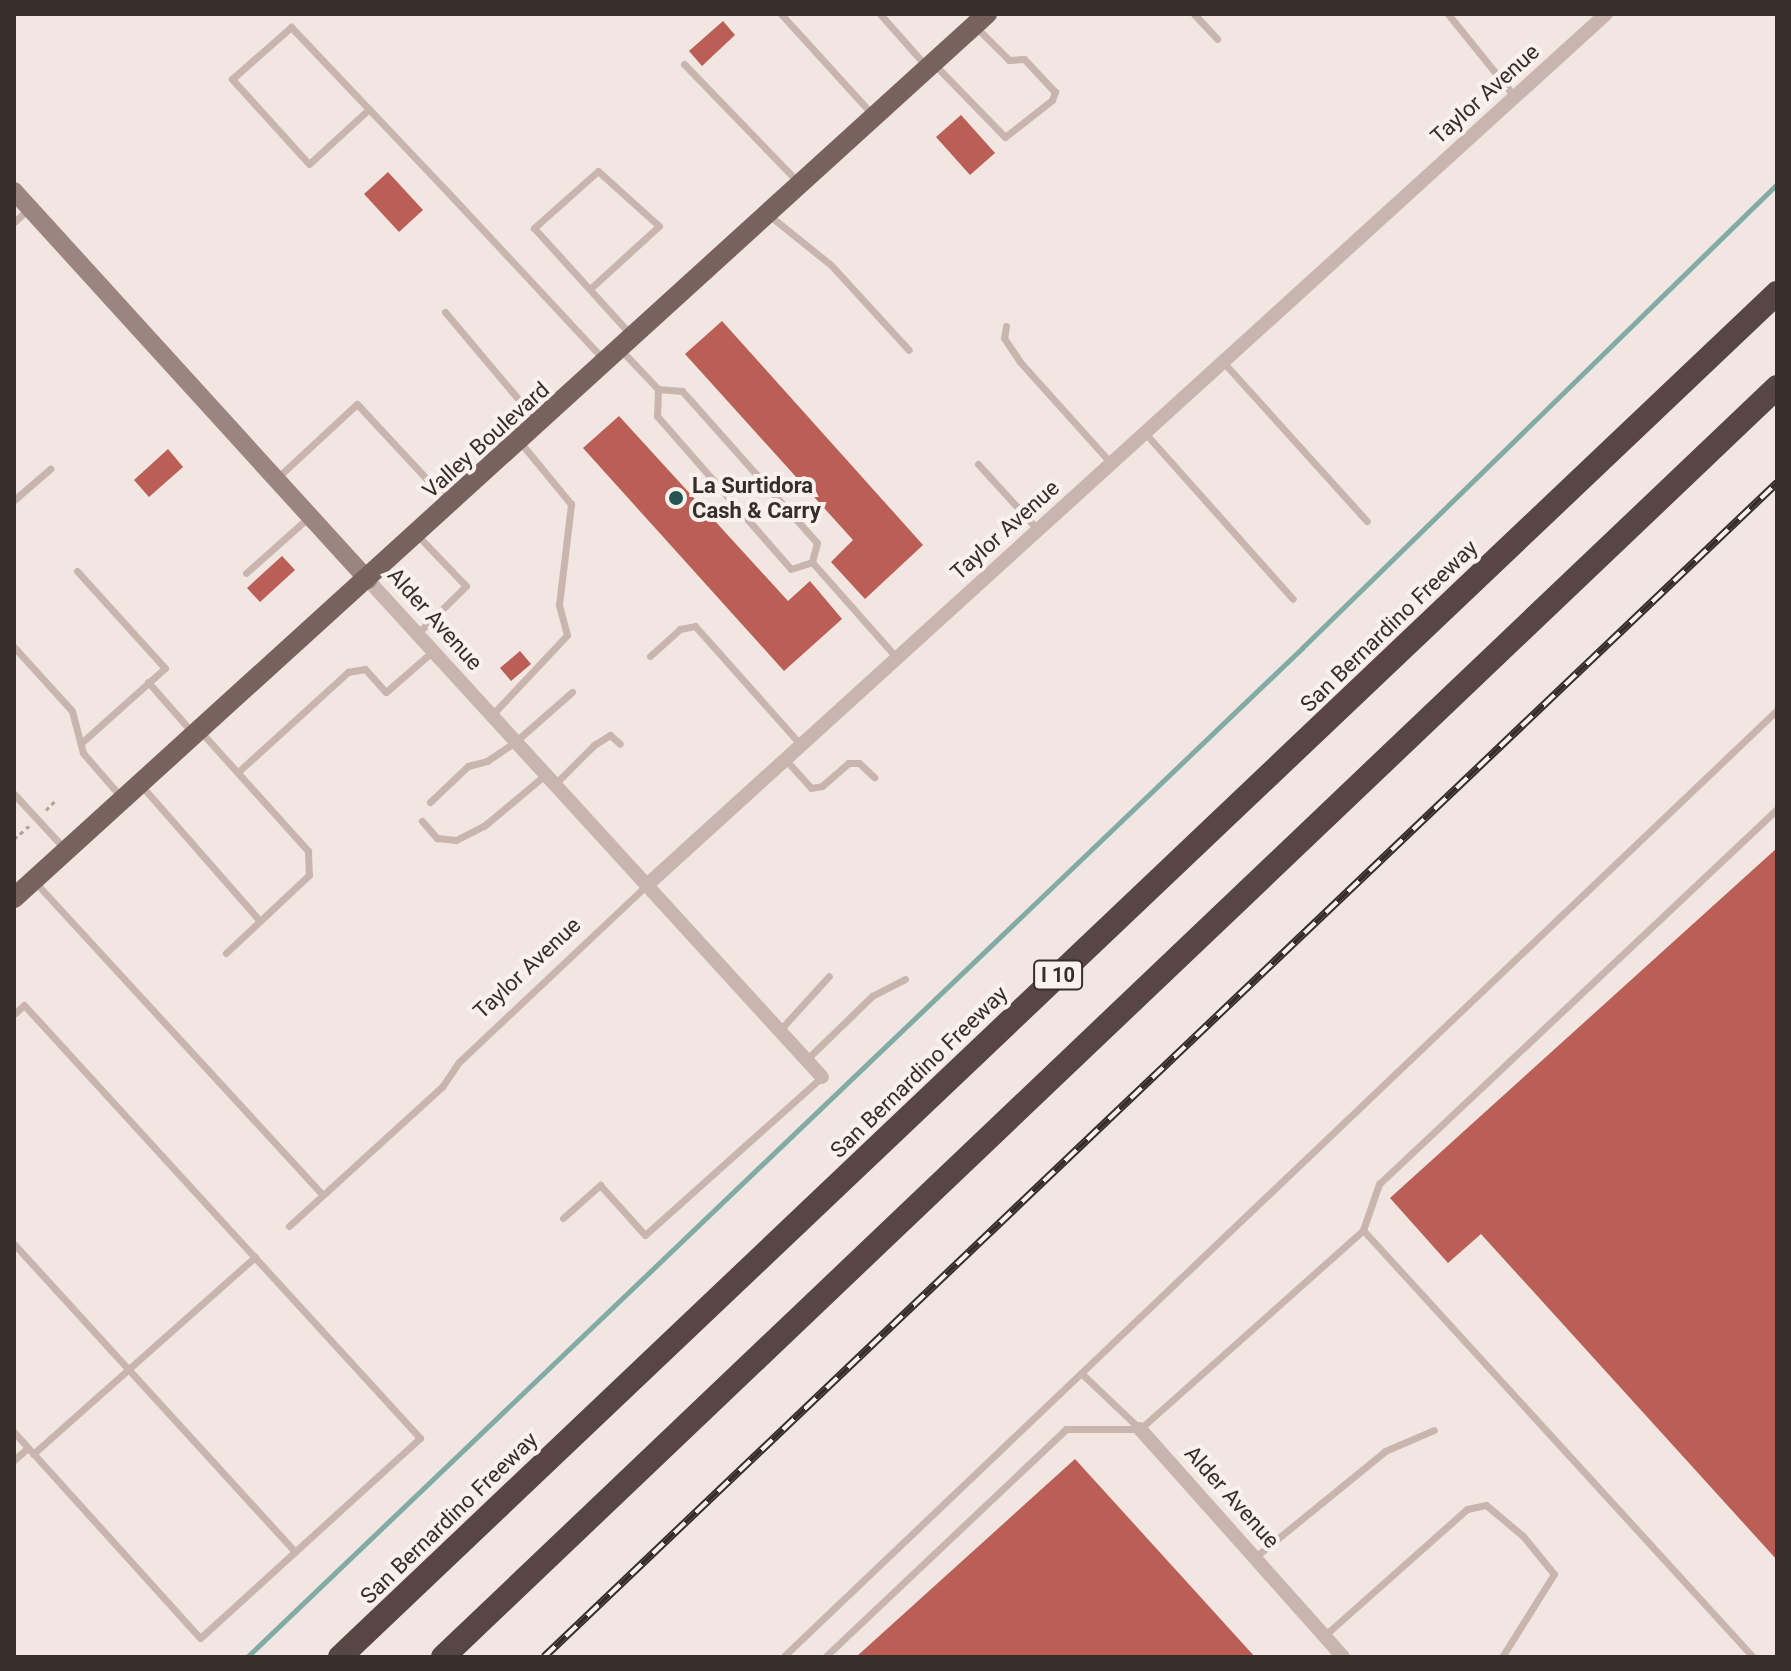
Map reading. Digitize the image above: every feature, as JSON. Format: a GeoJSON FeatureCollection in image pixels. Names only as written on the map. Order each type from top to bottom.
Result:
{"type":"FeatureCollection","features":[{"type":"Feature","properties":{"kind":"highway","name":"San Bernardino Freeway"},"geometry":{"type":"LineString","coordinates":[[340,1657],[1777,293]]}},
{"type":"Feature","properties":{"kind":"highway"},"geometry":{"type":"LineString","coordinates":[[443,1657],[1777,387]]}},
{"type":"Feature","properties":{"kind":"main road","name":"Valley Boulevard"},"geometry":{"type":"LineString","coordinates":[[14,898],[451,505],[981,20]]}},
{"type":"Feature","properties":{"kind":"main road","name":"Alder Avenue"},"geometry":{"type":"LineString","coordinates":[[14,191],[368,580]]}},
{"type":"Feature","properties":{"kind":"street","name":"Taylor Avenue"},"geometry":{"type":"LineString","coordinates":[[646,886],[1606,14]]}},
{"type":"Feature","properties":{"kind":"street","name":"Alder Avenue"},"geometry":{"type":"LineString","coordinates":[[368,580],[822,1077]]}},
{"type":"Feature","properties":{"kind":"street","name":"Alder Avenue"},"geometry":{"type":"LineString","coordinates":[[1140,1429],[1324,1636],[1337,1655]]}},
{"type":"Feature","properties":{"kind":"lane"},"geometry":{"type":"LineString","coordinates":[[781,14],[874,117]]}},
{"type":"Feature","properties":{"kind":"lane"},"geometry":{"type":"LineString","coordinates":[[880,14],[1005,137],[1052,100],[1055,92],[1024,59],[1009,60],[981,20]]}},
{"type":"Feature","properties":{"kind":"lane"},"geometry":{"type":"LineString","coordinates":[[1194,14],[1217,39]]}},
{"type":"Feature","properties":{"kind":"lane"},"geometry":{"type":"LineString","coordinates":[[1448,14],[1515,97]]}},
{"type":"Feature","properties":{"kind":"lane"},"geometry":{"type":"LineString","coordinates":[[369,109],[309,164],[232,79],[291,27],[369,109],[658,389],[682,391],[817,543],[812,562]]}},
{"type":"Feature","properties":{"kind":"lane"},"geometry":{"type":"LineString","coordinates":[[684,64],[800,185]]}},
{"type":"Feature","properties":{"kind":"lane"},"geometry":{"type":"LineString","coordinates":[[591,288],[659,226],[598,171],[534,228],[591,288],[620,350]]}},
{"type":"Feature","properties":{"kind":"lane"},"geometry":{"type":"LineString","coordinates":[[14,222],[30,209]]}},
{"type":"Feature","properties":{"kind":"lane"},"geometry":{"type":"LineString","coordinates":[[768,214],[831,265],[909,350]]}},
{"type":"Feature","properties":{"kind":"lane"},"geometry":{"type":"LineString","coordinates":[[445,312],[539,424]]}},
{"type":"Feature","properties":{"kind":"lane"},"geometry":{"type":"LineString","coordinates":[[1006,326],[1004,338],[1014,355],[1111,463]]}},
{"type":"Feature","properties":{"kind":"lane"},"geometry":{"type":"LineString","coordinates":[[1223,362],[1367,521]]}},
{"type":"Feature","properties":{"kind":"lane"},"geometry":{"type":"LineString","coordinates":[[658,389],[657,416],[791,569],[812,562]]}},
{"type":"Feature","properties":{"kind":"lane"},"geometry":{"type":"LineString","coordinates":[[275,480],[357,404],[451,505]]}},
{"type":"Feature","properties":{"kind":"lane"},"geometry":{"type":"LineString","coordinates":[[1145,433],[1293,599]]}},
{"type":"Feature","properties":{"kind":"lane"},"geometry":{"type":"LineString","coordinates":[[491,716],[567,635],[559,605],[571,504],[520,442]]}},
{"type":"Feature","properties":{"kind":"lane"},"geometry":{"type":"LineString","coordinates":[[978,464],[1038,530]]}},
{"type":"Feature","properties":{"kind":"lane"},"geometry":{"type":"LineString","coordinates":[[14,500],[50,469]]}},
{"type":"Feature","properties":{"kind":"lane"},"geometry":{"type":"LineString","coordinates":[[246,573],[309,517]]}},
{"type":"Feature","properties":{"kind":"lane"},"geometry":{"type":"LineString","coordinates":[[416,634],[466,586],[417,535]]}},
{"type":"Feature","properties":{"kind":"lane"},"geometry":{"type":"LineString","coordinates":[[812,562],[897,658]]}},
{"type":"Feature","properties":{"kind":"lane"},"geometry":{"type":"LineString","coordinates":[[77,571],[165,668],[81,743]]}},
{"type":"Feature","properties":{"kind":"lane"},"geometry":{"type":"LineString","coordinates":[[650,656],[680,629],[695,626],[801,745]]}},
{"type":"Feature","properties":{"kind":"lane"},"geometry":{"type":"LineString","coordinates":[[14,647],[72,711],[83,753],[123,800]]}},
{"type":"Feature","properties":{"kind":"lane"},"geometry":{"type":"LineString","coordinates":[[238,772],[348,672],[365,669],[386,692],[432,652]]}},
{"type":"Feature","properties":{"kind":"lane"},"geometry":{"type":"LineString","coordinates":[[148,682],[238,772],[308,851],[309,875],[226,953]]}},
{"type":"Feature","properties":{"kind":"lane"},"geometry":{"type":"LineString","coordinates":[[430,802],[468,766],[487,761],[515,742],[572,692]]}},
{"type":"Feature","properties":{"kind":"lane"},"geometry":{"type":"LineString","coordinates":[[783,1657],[1777,710]]}},
{"type":"Feature","properties":{"kind":"lane"},"geometry":{"type":"LineString","coordinates":[[422,821],[437,838],[456,840],[484,826],[610,735],[620,744]]}},
{"type":"Feature","properties":{"kind":"lane"},"geometry":{"type":"LineString","coordinates":[[785,759],[811,788],[822,786],[848,763],[859,763],[874,777]]}},
{"type":"Feature","properties":{"kind":"lane"},"geometry":{"type":"LineString","coordinates":[[140,784],[260,921]]}},
{"type":"Feature","properties":{"kind":"lane"},"geometry":{"type":"LineString","coordinates":[[14,794],[67,850]]}},
{"type":"Feature","properties":{"kind":"lane"},"geometry":{"type":"LineString","coordinates":[[825,1657],[1066,1429],[1140,1429],[1363,1230],[1379,1184],[1777,809]]}},
{"type":"Feature","properties":{"kind":"lane"},"geometry":{"type":"LineString","coordinates":[[33,880],[323,1195]]}},
{"type":"Feature","properties":{"kind":"lane","name":"Taylor Avenue"},"geometry":{"type":"LineString","coordinates":[[289,1226],[442,1087],[459,1062],[646,886]]}},
{"type":"Feature","properties":{"kind":"lane"},"geometry":{"type":"LineString","coordinates":[[779,1031],[829,976]]}},
{"type":"Feature","properties":{"kind":"lane"},"geometry":{"type":"LineString","coordinates":[[806,1060],[872,996],[905,979]]}},
{"type":"Feature","properties":{"kind":"lane"},"geometry":{"type":"LineString","coordinates":[[14,1014],[24,1005],[420,1438],[200,1638],[14,1432]]}},
{"type":"Feature","properties":{"kind":"lane"},"geometry":{"type":"LineString","coordinates":[[563,1218],[600,1185],[645,1235],[822,1077]]}},
{"type":"Feature","properties":{"kind":"lane"},"geometry":{"type":"LineString","coordinates":[[1363,1230],[1753,1657]]}},
{"type":"Feature","properties":{"kind":"lane"},"geometry":{"type":"LineString","coordinates":[[14,1244],[295,1552]]}},
{"type":"Feature","properties":{"kind":"lane"},"geometry":{"type":"LineString","coordinates":[[14,1460],[31,1451],[255,1257]]}},
{"type":"Feature","properties":{"kind":"lane","name":"Alder Avenue"},"geometry":{"type":"LineString","coordinates":[[1081,1373],[1140,1429]]}},
{"type":"Feature","properties":{"kind":"lane"},"geometry":{"type":"LineString","coordinates":[[1254,1558],[1385,1451],[1434,1430]]}},
{"type":"Feature","properties":{"kind":"lane"},"geometry":{"type":"LineString","coordinates":[[1324,1636],[1467,1509],[1486,1505],[1523,1536],[1554,1574],[1502,1657]]}},
{"type":"Feature","properties":{"kind":"building"},"geometry":{"type":"Polygon","coordinates":[[[723,21],[735,35],[702,66],[689,51],[723,21]]]}},
{"type":"Feature","properties":{"kind":"building"},"geometry":{"type":"Polygon","coordinates":[[[961,115],[995,153],[970,175],[936,137],[961,115]]]}},
{"type":"Feature","properties":{"kind":"building"},"geometry":{"type":"Polygon","coordinates":[[[388,172],[423,210],[399,232],[364,194],[388,172]]]}},
{"type":"Feature","properties":{"kind":"building"},"geometry":{"type":"Polygon","coordinates":[[[722,321],[923,545],[865,599],[831,562],[853,540],[685,354],[722,321]]]}},
{"type":"Feature","properties":{"kind":"building"},"geometry":{"type":"Polygon","coordinates":[[[619,416],[788,601],[810,581],[842,619],[784,671],[583,448],[619,416]]]}},
{"type":"Feature","properties":{"kind":"building"},"geometry":{"type":"Polygon","coordinates":[[[168,449],[183,467],[149,497],[134,480],[168,449]]]}},
{"type":"Feature","properties":{"kind":"building"},"geometry":{"type":"Polygon","coordinates":[[[282,556],[295,570],[260,602],[247,588],[282,556]]]}},
{"type":"Feature","properties":{"kind":"building"},"geometry":{"type":"Polygon","coordinates":[[[520,651],[531,664],[511,681],[500,668],[520,651]]]}},
{"type":"Feature","properties":{"kind":"building"},"geometry":{"type":"Polygon","coordinates":[[[1777,848],[1777,1560],[1481,1234],[1448,1263],[1390,1198],[1777,848]]]}},
{"type":"Feature","properties":{"kind":"building"},"geometry":{"type":"Polygon","coordinates":[[[1075,1459],[1255,1657],[856,1657],[1075,1459]]]}},
{"type":"Feature","properties":{"kind":"waterway"},"geometry":{"type":"LineString","coordinates":[[247,1657],[1302,648],[1777,184]]}},
{"type":"Feature","properties":{"kind":"railway"},"geometry":{"type":"LineString","coordinates":[[544,1657],[1777,483]]}},
{"type":"Feature","properties":{"kind":"place","name":"La Surtidora Cash & Carry"},"geometry":{"type":"Point","coordinates":[676,498]}}]}
